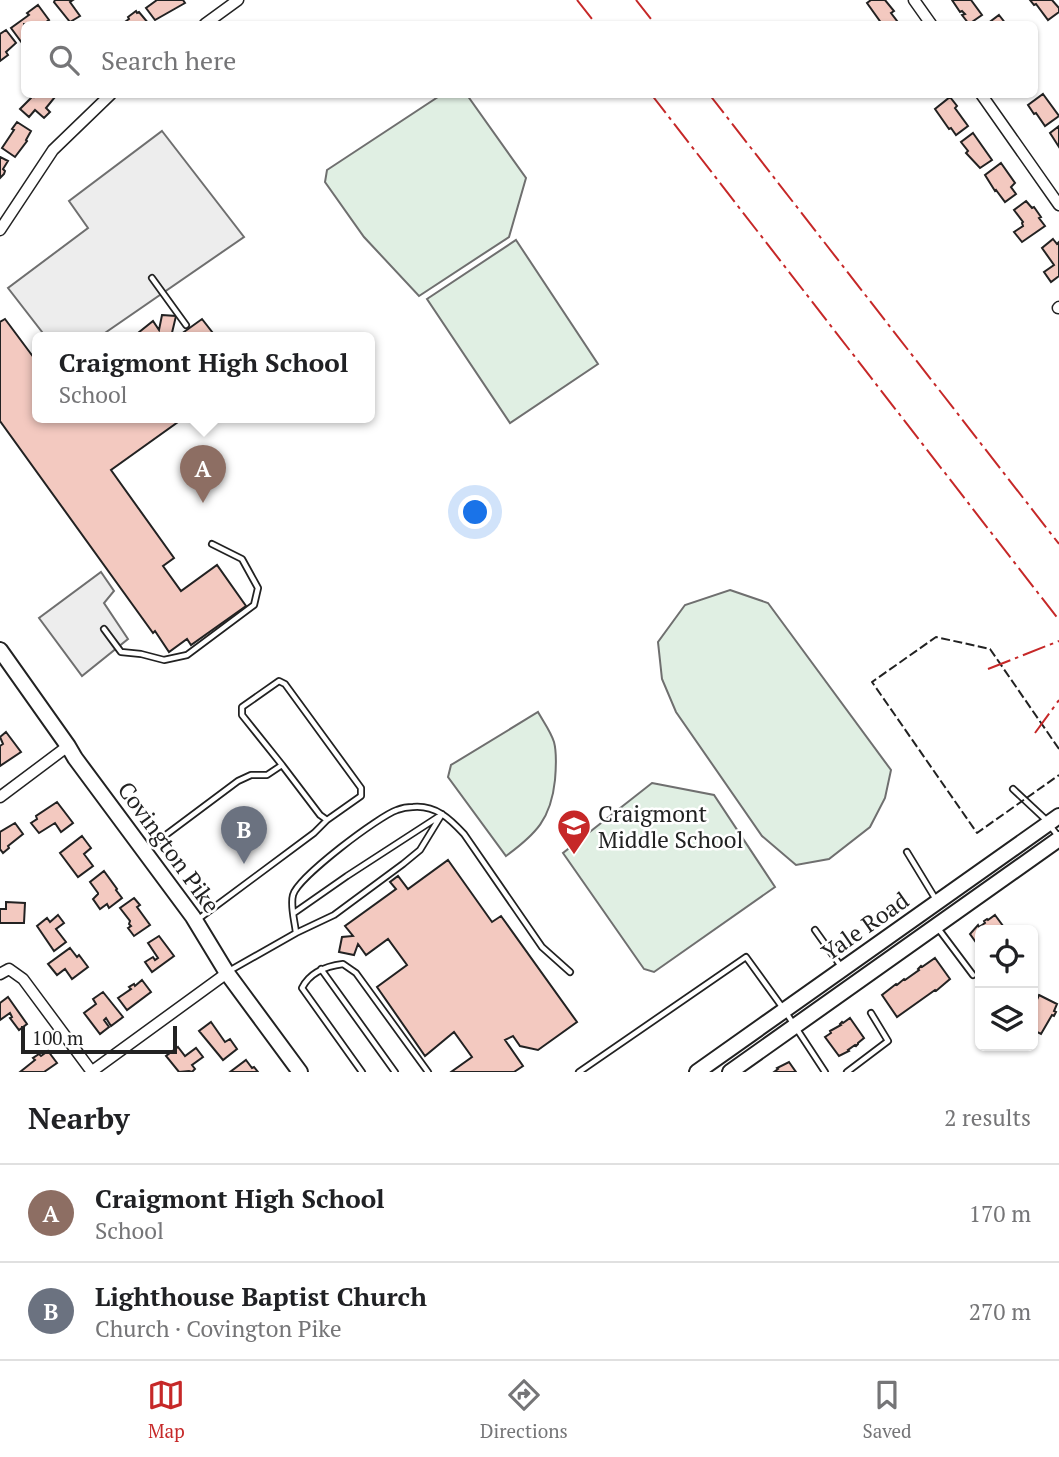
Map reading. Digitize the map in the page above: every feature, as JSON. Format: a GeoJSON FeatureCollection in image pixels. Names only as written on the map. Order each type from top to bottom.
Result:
{"type":"FeatureCollection","features":[{"type":"Feature","properties":{"kind":"main road","name":"Covington Pike"},"geometry":{"type":"LineString","coordinates":[[0,650],[300,1072]]}},
{"type":"Feature","properties":{"kind":"main road","name":"Yale Road"},"geometry":{"type":"LineString","coordinates":[[697,1072],[1054,820]]}},
{"type":"Feature","properties":{"kind":"main road","name":"Yale Road"},"geometry":{"type":"LineString","coordinates":[[730,1072],[1059,838]]}},
{"type":"Feature","properties":{"kind":"street"},"geometry":{"type":"LineString","coordinates":[[209,21],[238,0]]}},
{"type":"Feature","properties":{"kind":"street"},"geometry":{"type":"LineString","coordinates":[[914,0],[929,21]]}},
{"type":"Feature","properties":{"kind":"street"},"geometry":{"type":"LineString","coordinates":[[0,230],[53,150],[107,98]]}},
{"type":"Feature","properties":{"kind":"street"},"geometry":{"type":"LineString","coordinates":[[984,98],[1059,205]]}},
{"type":"Feature","properties":{"kind":"street"},"geometry":{"type":"LineString","coordinates":[[0,797],[68,746]]}},
{"type":"Feature","properties":{"kind":"street"},"geometry":{"type":"LineString","coordinates":[[4,971],[23,979],[91,1072],[228,973]]}},
{"type":"Feature","properties":{"kind":"lane"},"geometry":{"type":"LineString","coordinates":[[152,278],[186,324]]}},
{"type":"Feature","properties":{"kind":"lane"},"geometry":{"type":"LineString","coordinates":[[104,629],[121,652],[164,660],[187,655],[254,605],[258,588],[242,559],[212,544]]}},
{"type":"Feature","properties":{"kind":"lane"},"geometry":{"type":"LineString","coordinates":[[195,921],[361,796],[361,788],[285,684],[279,681],[242,707],[242,715],[320,815],[327,820]]}},
{"type":"Feature","properties":{"kind":"lane"},"geometry":{"type":"LineString","coordinates":[[144,852],[238,781],[251,775],[267,775],[282,765]]}},
{"type":"Feature","properties":{"kind":"lane"},"geometry":{"type":"LineString","coordinates":[[1013,789],[1054,820],[1059,838]]}},
{"type":"Feature","properties":{"kind":"lane"},"geometry":{"type":"LineString","coordinates":[[296,933],[293,894],[300,884],[343,845],[397,810],[430,808],[449,818],[464,834],[542,947],[570,972]]}},
{"type":"Feature","properties":{"kind":"lane"},"geometry":{"type":"LineString","coordinates":[[293,913],[442,814]]}},
{"type":"Feature","properties":{"kind":"lane"},"geometry":{"type":"LineString","coordinates":[[228,973],[296,933],[334,915],[403,864],[420,850],[442,814]]}},
{"type":"Feature","properties":{"kind":"lane"},"geometry":{"type":"LineString","coordinates":[[907,852],[937,902]]}},
{"type":"Feature","properties":{"kind":"lane"},"geometry":{"type":"LineString","coordinates":[[937,926],[973,975]]}},
{"type":"Feature","properties":{"kind":"lane"},"geometry":{"type":"LineString","coordinates":[[815,930],[843,969]]}},
{"type":"Feature","properties":{"kind":"lane"},"geometry":{"type":"LineString","coordinates":[[579,1072],[746,957],[785,1010],[825,1072]]}},
{"type":"Feature","properties":{"kind":"lane"},"geometry":{"type":"LineString","coordinates":[[362,1072],[302,988],[304,983],[328,965],[343,964],[356,973],[428,1072]]}},
{"type":"Feature","properties":{"kind":"lane"},"geometry":{"type":"LineString","coordinates":[[321,969],[395,1072]]}},
{"type":"Feature","properties":{"kind":"lane"},"geometry":{"type":"LineString","coordinates":[[846,1072],[888,1041],[871,1013]]}},
{"type":"Feature","properties":{"kind":"green space"},"geometry":{"type":"Polygon","coordinates":[[[436,98],[469,98],[526,178],[509,237],[419,296],[364,237],[325,182],[327,170],[436,98]]]}},
{"type":"Feature","properties":{"kind":"green space"},"geometry":{"type":"Polygon","coordinates":[[[516,240],[598,364],[510,423],[427,299],[516,240]]]}},
{"type":"Feature","properties":{"kind":"green space"},"geometry":{"type":"Polygon","coordinates":[[[730,590],[768,603],[891,770],[885,798],[870,827],[829,859],[796,865],[762,836],[676,712],[662,679],[658,642],[685,605],[730,590]]]}},
{"type":"Feature","properties":{"kind":"green space"},"geometry":{"type":"Polygon","coordinates":[[[538,712],[555,746],[553,794],[546,815],[534,833],[506,856],[448,777],[451,765],[538,712]]]}},
{"type":"Feature","properties":{"kind":"green space"},"geometry":{"type":"Polygon","coordinates":[[[652,783],[714,795],[775,887],[654,972],[644,969],[563,853],[652,783]]]}},
{"type":"Feature","properties":{"kind":"shaded area"},"geometry":{"type":"Polygon","coordinates":[[[162,131],[244,237],[106,332],[42,332],[8,288],[88,228],[69,201],[162,131]]]}},
{"type":"Feature","properties":{"kind":"shaded area"},"geometry":{"type":"Polygon","coordinates":[[[101,572],[114,591],[104,603],[128,639],[82,676],[39,618],[101,572]]]}},
{"type":"Feature","properties":{"kind":"building"},"geometry":{"type":"Polygon","coordinates":[[[73,0],[70,2],[80,16],[69,21],[54,2],[73,0]]]}},
{"type":"Feature","properties":{"kind":"building"},"geometry":{"type":"Polygon","coordinates":[[[157,0],[183,0],[185,3],[155,20],[146,8],[157,0]]]}},
{"type":"Feature","properties":{"kind":"building"},"geometry":{"type":"Polygon","coordinates":[[[871,0],[885,0],[894,11],[891,13],[897,21],[880,21],[867,3],[871,0]]]}},
{"type":"Feature","properties":{"kind":"building"},"geometry":{"type":"Polygon","coordinates":[[[952,0],[971,0],[982,15],[973,21],[967,21],[962,15],[965,14],[960,12],[952,0]]]}},
{"type":"Feature","properties":{"kind":"building"},"geometry":{"type":"Polygon","coordinates":[[[1030,0],[1052,0],[1059,12],[1048,20],[1030,0]]]}},
{"type":"Feature","properties":{"kind":"building"},"geometry":{"type":"Polygon","coordinates":[[[38,5],[49,20],[21,21],[21,42],[11,28],[29,15],[27,13],[38,5]]]}},
{"type":"Feature","properties":{"kind":"building"},"geometry":{"type":"Polygon","coordinates":[[[136,11],[146,21],[126,21],[136,11]]]}},
{"type":"Feature","properties":{"kind":"building"},"geometry":{"type":"Polygon","coordinates":[[[999,15],[1004,21],[991,21],[999,15]]]}},
{"type":"Feature","properties":{"kind":"building"},"geometry":{"type":"Polygon","coordinates":[[[6,30],[16,43],[0,61],[0,34],[6,30]]]}},
{"type":"Feature","properties":{"kind":"building"},"geometry":{"type":"Polygon","coordinates":[[[1043,94],[1059,116],[1045,126],[1028,105],[1043,94]]]}},
{"type":"Feature","properties":{"kind":"building"},"geometry":{"type":"Polygon","coordinates":[[[31,98],[54,98],[46,108],[50,112],[44,118],[35,110],[29,117],[20,109],[31,98]]]}},
{"type":"Feature","properties":{"kind":"building"},"geometry":{"type":"Polygon","coordinates":[[[951,98],[968,126],[956,135],[935,109],[951,98]]]}},
{"type":"Feature","properties":{"kind":"building"},"geometry":{"type":"Polygon","coordinates":[[[17,122],[31,131],[15,157],[2,148],[17,122]]]}},
{"type":"Feature","properties":{"kind":"building"},"geometry":{"type":"Polygon","coordinates":[[[1059,126],[1059,147],[1050,133],[1059,126]]]}},
{"type":"Feature","properties":{"kind":"building"},"geometry":{"type":"Polygon","coordinates":[[[973,133],[992,160],[980,168],[966,153],[968,151],[961,142],[973,133]]]}},
{"type":"Feature","properties":{"kind":"building"},"geometry":{"type":"Polygon","coordinates":[[[0,157],[8,161],[0,178],[0,157]]]}},
{"type":"Feature","properties":{"kind":"building"},"geometry":{"type":"Polygon","coordinates":[[[1001,163],[1015,183],[1011,187],[1016,194],[1005,202],[985,175],[1001,163]]]}},
{"type":"Feature","properties":{"kind":"building"},"geometry":{"type":"Polygon","coordinates":[[[1026,201],[1034,207],[1045,226],[1022,242],[1014,232],[1023,226],[1023,222],[1014,210],[1026,201]]]}},
{"type":"Feature","properties":{"kind":"building"},"geometry":{"type":"Polygon","coordinates":[[[1053,239],[1057,244],[1059,242],[1059,276],[1051,282],[1044,272],[1054,265],[1042,248],[1053,239]]]}},
{"type":"Feature","properties":{"kind":"building"},"geometry":{"type":"Polygon","coordinates":[[[162,315],[176,316],[172,332],[139,332],[153,321],[159,330],[162,315]]]}},
{"type":"Feature","properties":{"kind":"building"},"geometry":{"type":"Polygon","coordinates":[[[5,319],[32,355],[32,423],[177,423],[111,470],[174,558],[163,566],[181,591],[217,565],[246,606],[191,645],[187,639],[169,652],[0,421],[0,322],[5,319]]]}},
{"type":"Feature","properties":{"kind":"building"},"geometry":{"type":"Polygon","coordinates":[[[202,319],[212,332],[184,332],[202,319]]]}},
{"type":"Feature","properties":{"kind":"building"},"geometry":{"type":"Polygon","coordinates":[[[6,732],[21,752],[0,766],[0,746],[3,744],[0,737],[6,732]]]}},
{"type":"Feature","properties":{"kind":"building"},"geometry":{"type":"Polygon","coordinates":[[[57,802],[73,823],[61,832],[55,823],[39,833],[31,823],[37,819],[36,816],[57,802]]]}},
{"type":"Feature","properties":{"kind":"building"},"geometry":{"type":"Polygon","coordinates":[[[15,823],[23,834],[3,853],[0,849],[0,832],[15,823]]]}},
{"type":"Feature","properties":{"kind":"building"},"geometry":{"type":"Polygon","coordinates":[[[82,836],[91,848],[84,854],[93,866],[78,877],[60,853],[82,836]]]}},
{"type":"Feature","properties":{"kind":"building"},"geometry":{"type":"Polygon","coordinates":[[[448,860],[492,922],[501,916],[577,1022],[538,1050],[520,1046],[513,1036],[505,1040],[523,1066],[514,1072],[451,1072],[472,1057],[454,1032],[425,1056],[377,987],[407,965],[388,939],[366,955],[358,944],[354,955],[339,952],[342,937],[353,936],[345,926],[396,889],[390,882],[398,876],[408,889],[448,860]]]}},
{"type":"Feature","properties":{"kind":"building"},"geometry":{"type":"Polygon","coordinates":[[[104,871],[122,898],[109,908],[107,904],[100,909],[93,899],[98,893],[90,882],[104,871]]]}},
{"type":"Feature","properties":{"kind":"building"},"geometry":{"type":"Polygon","coordinates":[[[134,898],[150,925],[134,936],[128,928],[131,926],[130,921],[120,908],[134,898]]]}},
{"type":"Feature","properties":{"kind":"building"},"geometry":{"type":"Polygon","coordinates":[[[6,902],[25,903],[24,923],[0,923],[0,909],[6,909],[6,902]]]}},
{"type":"Feature","properties":{"kind":"building"},"geometry":{"type":"Polygon","coordinates":[[[58,915],[64,923],[56,929],[66,942],[54,951],[37,926],[47,918],[50,922],[58,915]]]}},
{"type":"Feature","properties":{"kind":"building"},"geometry":{"type":"Polygon","coordinates":[[[995,915],[1002,925],[982,925],[995,915]]]}},
{"type":"Feature","properties":{"kind":"building"},"geometry":{"type":"Polygon","coordinates":[[[975,928],[975,941],[970,934],[975,928]]]}},
{"type":"Feature","properties":{"kind":"building"},"geometry":{"type":"Polygon","coordinates":[[[159,936],[174,956],[152,972],[145,962],[153,957],[155,960],[158,958],[148,943],[159,936]]]}},
{"type":"Feature","properties":{"kind":"building"},"geometry":{"type":"Polygon","coordinates":[[[70,948],[88,967],[72,979],[65,969],[57,975],[48,964],[70,948]]]}},
{"type":"Feature","properties":{"kind":"building"},"geometry":{"type":"Polygon","coordinates":[[[935,958],[950,979],[897,1017],[882,995],[935,958]]]}},
{"type":"Feature","properties":{"kind":"building"},"geometry":{"type":"Polygon","coordinates":[[[142,980],[151,992],[127,1010],[118,998],[131,989],[129,987],[142,980]]]}},
{"type":"Feature","properties":{"kind":"building"},"geometry":{"type":"Polygon","coordinates":[[[103,992],[123,1017],[111,1026],[106,1018],[104,1020],[109,1027],[100,1034],[84,1013],[96,1004],[93,999],[103,992]]]}},
{"type":"Feature","properties":{"kind":"building"},"geometry":{"type":"Polygon","coordinates":[[[1039,995],[1057,1004],[1054,1016],[1052,1015],[1041,1034],[1038,1032],[1039,995]]]}},
{"type":"Feature","properties":{"kind":"building"},"geometry":{"type":"Polygon","coordinates":[[[8,997],[27,1024],[19,1030],[10,1018],[10,1013],[0,1020],[0,1003],[8,997]]]}},
{"type":"Feature","properties":{"kind":"building"},"geometry":{"type":"Polygon","coordinates":[[[850,1018],[864,1038],[839,1056],[825,1037],[850,1018]]]}},
{"type":"Feature","properties":{"kind":"building"},"geometry":{"type":"Polygon","coordinates":[[[211,1022],[225,1042],[230,1039],[237,1049],[223,1060],[199,1031],[211,1022]]]}},
{"type":"Feature","properties":{"kind":"building"},"geometry":{"type":"Polygon","coordinates":[[[178,1047],[185,1056],[196,1048],[203,1057],[192,1065],[195,1069],[192,1072],[179,1072],[166,1056],[178,1047]]]}},
{"type":"Feature","properties":{"kind":"building"},"geometry":{"type":"Polygon","coordinates":[[[48,1051],[57,1063],[44,1072],[20,1072],[35,1060],[33,1058],[48,1051]]]}},
{"type":"Feature","properties":{"kind":"building"},"geometry":{"type":"Polygon","coordinates":[[[246,1060],[258,1072],[230,1072],[246,1060]]]}},
{"type":"Feature","properties":{"kind":"building"},"geometry":{"type":"Polygon","coordinates":[[[789,1062],[796,1072],[774,1072],[777,1068],[789,1062]]]}},
{"type":"Feature","properties":{"kind":"fence"},"geometry":{"type":"LineString","coordinates":[[1059,749],[990,649],[936,637],[872,682],[977,833],[1059,775]]}},
{"type":"Feature","properties":{"kind":"power"},"geometry":{"type":"LineString","coordinates":[[577,0],[594,21]]}},
{"type":"Feature","properties":{"kind":"power"},"geometry":{"type":"LineString","coordinates":[[636,0],[653,21]]}},
{"type":"Feature","properties":{"kind":"power"},"geometry":{"type":"LineString","coordinates":[[654,98],[1059,620]]}},
{"type":"Feature","properties":{"kind":"power"},"geometry":{"type":"LineString","coordinates":[[712,98],[1059,544]]}},
{"type":"Feature","properties":{"kind":"power"},"geometry":{"type":"LineString","coordinates":[[988,669],[1059,641]]}},
{"type":"Feature","properties":{"kind":"power"},"geometry":{"type":"LineString","coordinates":[[1035,733],[1059,700]]}},
{"type":"Feature","properties":{"kind":"place","name":"Craigmont High School"},"geometry":{"type":"Point","coordinates":[203,503]}},
{"type":"Feature","properties":{"kind":"place","name":"Craigmont Middle School"},"geometry":{"type":"Point","coordinates":[574,856]}},
{"type":"Feature","properties":{"kind":"place","name":"Lighthouse Baptist Church"},"geometry":{"type":"Point","coordinates":[244,864]}}]}
